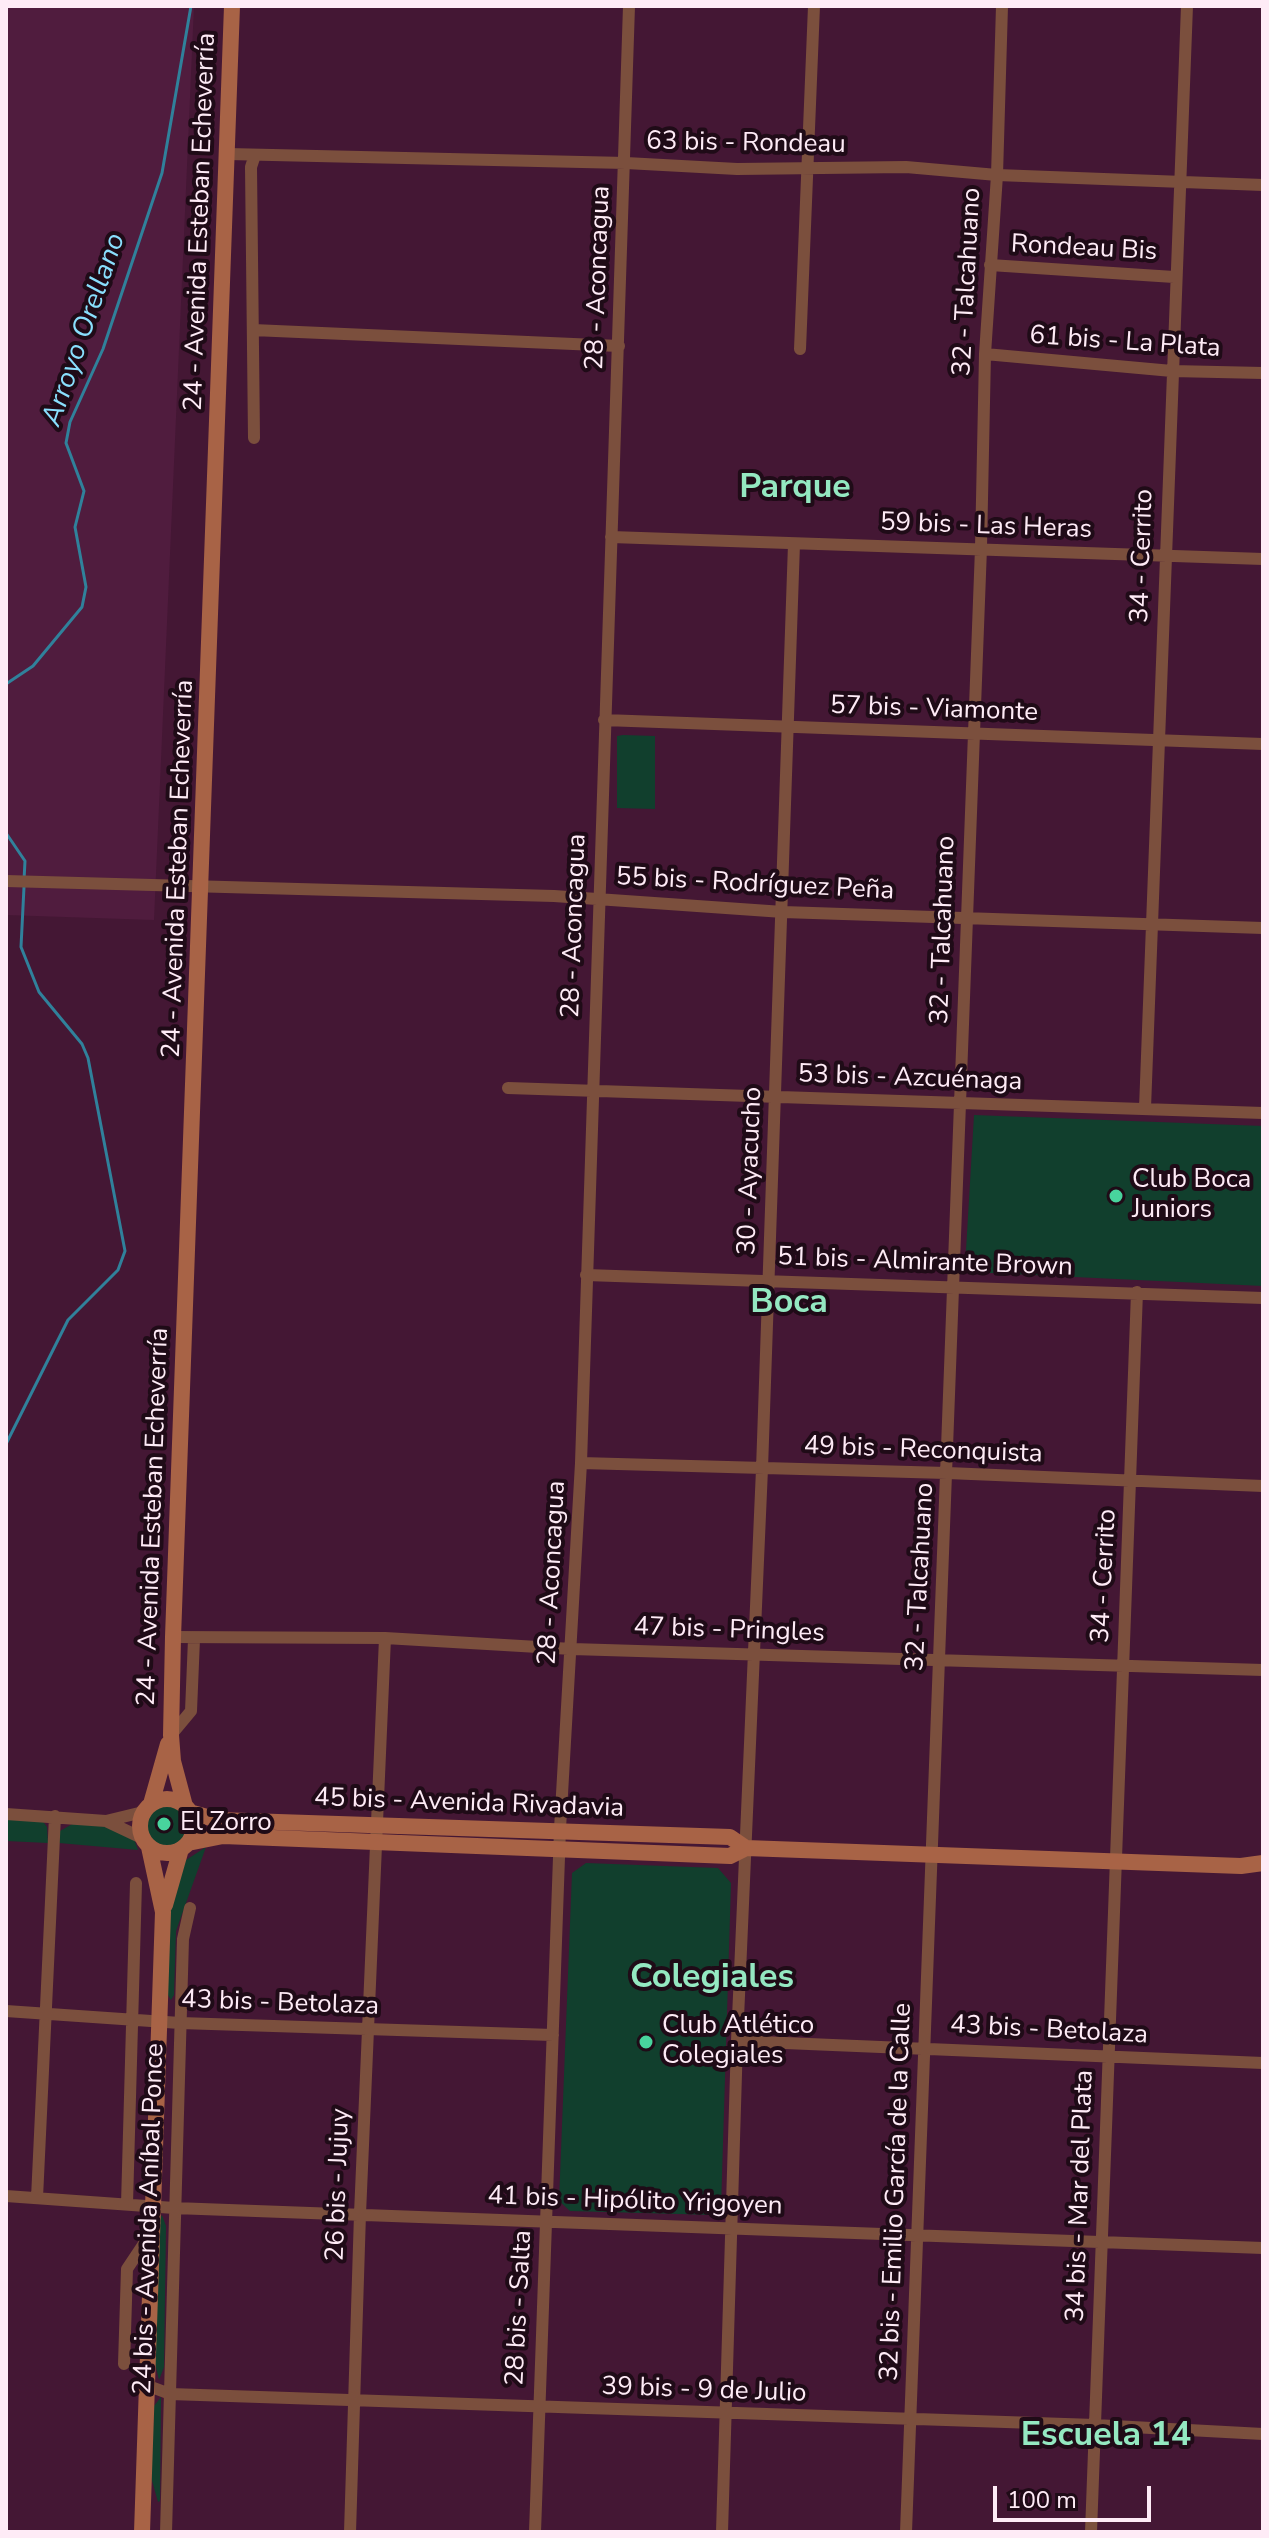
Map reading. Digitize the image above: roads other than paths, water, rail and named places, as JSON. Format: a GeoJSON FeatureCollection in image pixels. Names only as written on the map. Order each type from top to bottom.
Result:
{"type":"FeatureCollection","features":[{"type":"Feature","properties":{"kind":"main road","name":"24 - Avenida Esteban Echeverría"},"geometry":{"type":"LineString","coordinates":[[187,1809],[173,1761],[173,1637],[203,884],[232,6]]}},
{"type":"Feature","properties":{"kind":"main road","name":"24 - Avenida Esteban Echeverría"},"geometry":{"type":"LineString","coordinates":[[147,1808],[171,1735]]}},
{"type":"Feature","properties":{"kind":"main road"},"geometry":{"type":"LineString","coordinates":[[174,1800],[187,1809],[194,1828],[185,1846],[165,1853],[146,1842],[140,1830],[147,1808],[174,1800]]}},
{"type":"Feature","properties":{"kind":"main road","name":"45 bis - Avenida Rivadavia"},"geometry":{"type":"LineString","coordinates":[[187,1809],[218,1820],[560,1847],[730,1856],[746,1848],[1241,1866],[1263,1863]]}},
{"type":"Feature","properties":{"kind":"main road","name":"45 bis - Avenida Rivadavia"},"geometry":{"type":"LineString","coordinates":[[185,1846],[223,1836],[560,1829],[730,1837],[746,1848]]}},
{"type":"Feature","properties":{"kind":"main road","name":"24 bis - Avenida Aníbal Ponce"},"geometry":{"type":"LineString","coordinates":[[142,2532],[163,1912],[146,1842]]}},
{"type":"Feature","properties":{"kind":"main road","name":"24 bis - Avenida Aníbal Ponce"},"geometry":{"type":"LineString","coordinates":[[163,1912],[185,1846]]}},
{"type":"Feature","properties":{"kind":"main road","name":"45 bis - Avenida Rivadavia"},"geometry":{"type":"LineString","coordinates":[[1241,1866],[1263,1873]]}},
{"type":"Feature","properties":{"kind":"street","name":"28 - Aconcagua"},"geometry":{"type":"LineString","coordinates":[[560,1847],[581,1463],[629,6]]}},
{"type":"Feature","properties":{"kind":"street"},"geometry":{"type":"LineString","coordinates":[[800,349],[814,6]]}},
{"type":"Feature","properties":{"kind":"street","name":"32 - Talcahuano"},"geometry":{"type":"LineString","coordinates":[[932,1855],[981,548],[985,354],[997,175],[1002,6]]}},
{"type":"Feature","properties":{"kind":"street","name":"34 - Cerrito"},"geometry":{"type":"LineString","coordinates":[[1145,1108],[1174,277],[1187,6]]}},
{"type":"Feature","properties":{"kind":"street","name":"63 bis - Rondeau"},"geometry":{"type":"LineString","coordinates":[[228,154],[805,170],[906,167],[997,175],[1263,185]]}},
{"type":"Feature","properties":{"kind":"street"},"geometry":{"type":"LineString","coordinates":[[254,438],[251,167],[255,155]]}},
{"type":"Feature","properties":{"kind":"street","name":"Rondeau Bis"},"geometry":{"type":"LineString","coordinates":[[990,265],[1174,277]]}},
{"type":"Feature","properties":{"kind":"street"},"geometry":{"type":"LineString","coordinates":[[253,330],[619,346]]}},
{"type":"Feature","properties":{"kind":"street","name":"61 bis - La Plata"},"geometry":{"type":"LineString","coordinates":[[985,354],[1172,371],[1263,373]]}},
{"type":"Feature","properties":{"kind":"street","name":"59 bis - Las Heras"},"geometry":{"type":"LineString","coordinates":[[611,537],[1263,559]]}},
{"type":"Feature","properties":{"kind":"street","name":"30 - Ayacucho"},"geometry":{"type":"LineString","coordinates":[[722,2532],[737,2041],[755,1654],[794,544]]}},
{"type":"Feature","properties":{"kind":"street","name":"57 bis - Viamonte"},"geometry":{"type":"LineString","coordinates":[[604,720],[1263,744]]}},
{"type":"Feature","properties":{"kind":"street","name":"55 bis - Rodríguez Peña"},"geometry":{"type":"LineString","coordinates":[[10,881],[203,884],[598,900],[783,912],[1263,928]]}},
{"type":"Feature","properties":{"kind":"street","name":"53 bis - Azcuénaga"},"geometry":{"type":"LineString","coordinates":[[508,1088],[593,1088],[1263,1113]]}},
{"type":"Feature","properties":{"kind":"street","name":"51 bis - Almirante Brown"},"geometry":{"type":"LineString","coordinates":[[586,1275],[1263,1298]]}},
{"type":"Feature","properties":{"kind":"street","name":"34 - Cerrito"},"geometry":{"type":"LineString","coordinates":[[1115,1862],[1137,1292]]}},
{"type":"Feature","properties":{"kind":"street","name":"49 bis - Reconquista"},"geometry":{"type":"LineString","coordinates":[[581,1463],[1263,1486]]}},
{"type":"Feature","properties":{"kind":"street","name":"47 bis - Pringles"},"geometry":{"type":"LineString","coordinates":[[173,1637],[385,1638],[572,1649],[1123,1663],[1263,1670]]}},
{"type":"Feature","properties":{"kind":"street","name":"26 bis - Jujuy"},"geometry":{"type":"LineString","coordinates":[[350,2532],[360,2214],[385,1638]]}},
{"type":"Feature","properties":{"kind":"street","name":"24 - Avenida Esteban Echeverría"},"geometry":{"type":"LineString","coordinates":[[171,1735],[191,1711],[194,1639]]}},
{"type":"Feature","properties":{"kind":"street"},"geometry":{"type":"LineString","coordinates":[[106,1821],[147,1808]]}},
{"type":"Feature","properties":{"kind":"street"},"geometry":{"type":"LineString","coordinates":[[6,1814],[106,1821],[128,1828],[146,1842]]}},
{"type":"Feature","properties":{"kind":"street"},"geometry":{"type":"LineString","coordinates":[[37,2198],[55,1816]]}},
{"type":"Feature","properties":{"kind":"street","name":"28 bis - Salta"},"geometry":{"type":"LineString","coordinates":[[535,2532],[537,2407],[560,1847]]}},
{"type":"Feature","properties":{"kind":"street","name":"32 bis - Emilio García de la Calle"},"geometry":{"type":"LineString","coordinates":[[906,2532],[932,1855]]}},
{"type":"Feature","properties":{"kind":"street","name":"34 bis - Mar del Plata"},"geometry":{"type":"LineString","coordinates":[[1091,2532],[1115,1862]]}},
{"type":"Feature","properties":{"kind":"street","name":"24 bis - Avenida Aníbal Ponce"},"geometry":{"type":"LineString","coordinates":[[127,2204],[136,1883]]}},
{"type":"Feature","properties":{"kind":"street","name":"24 bis - Avenida Aníbal Ponce"},"geometry":{"type":"LineString","coordinates":[[166,2532],[183,1939],[190,1908]]}},
{"type":"Feature","properties":{"kind":"street","name":"43 bis - Betolaza"},"geometry":{"type":"LineString","coordinates":[[6,2011],[131,2017],[180,2023],[553,2035]]}},
{"type":"Feature","properties":{"kind":"street","name":"43 bis - Betolaza"},"geometry":{"type":"LineString","coordinates":[[737,2041],[1263,2063]]}},
{"type":"Feature","properties":{"kind":"street","name":"41 bis - Hipólito Yrigoyen"},"geometry":{"type":"LineString","coordinates":[[6,2196],[152,2204],[174,2208],[1263,2248]]}},
{"type":"Feature","properties":{"kind":"street","name":"24 bis - Avenida Aníbal Ponce"},"geometry":{"type":"LineString","coordinates":[[124,2364],[127,2269],[151,2233]]}},
{"type":"Feature","properties":{"kind":"street","name":"39 bis - 9 de Julio"},"geometry":{"type":"LineString","coordinates":[[146,2385],[170,2394],[1095,2425],[1263,2434]]}},
{"type":"Feature","properties":{"kind":"street"},"geometry":{"type":"LineString","coordinates":[[143,2514],[166,2515]]}},
{"type":"Feature","properties":{"kind":"waterway","name":"Arroyo Orellano"},"geometry":{"type":"LineString","coordinates":[[6,684],[33,666],[82,607],[86,587],[75,527],[84,491],[66,443],[70,422],[103,349],[162,173],[191,6]]}},
{"type":"Feature","properties":{"kind":"waterway","name":"Arroyo Orellano"},"geometry":{"type":"LineString","coordinates":[[6,833],[25,861],[24,880]]}},
{"type":"Feature","properties":{"kind":"waterway","name":"Arroyo Orellano"},"geometry":{"type":"LineString","coordinates":[[6,1444],[68,1320],[118,1270],[125,1251],[88,1058],[82,1044],[39,992],[21,947],[24,887]]}},
{"type":"Feature","properties":{"kind":"place","name":"Club Boca Juniors"},"geometry":{"type":"Point","coordinates":[1116,1196]}},
{"type":"Feature","properties":{"kind":"place","name":"El Zorro"},"geometry":{"type":"Point","coordinates":[164,1824]}},
{"type":"Feature","properties":{"kind":"place","name":"Club Atlético Colegiales"},"geometry":{"type":"Point","coordinates":[646,2042]}},
{"type":"Feature","properties":{"kind":"district","name":"Parque"},"geometry":{"type":"Point","coordinates":[795,489]}},
{"type":"Feature","properties":{"kind":"district","name":"Boca"},"geometry":{"type":"Point","coordinates":[789,1304]}},
{"type":"Feature","properties":{"kind":"district","name":"Colegiales"},"geometry":{"type":"Point","coordinates":[712,1979]}},
{"type":"Feature","properties":{"kind":"district","name":"Escuela 14"},"geometry":{"type":"Point","coordinates":[1106,2437]}}]}
